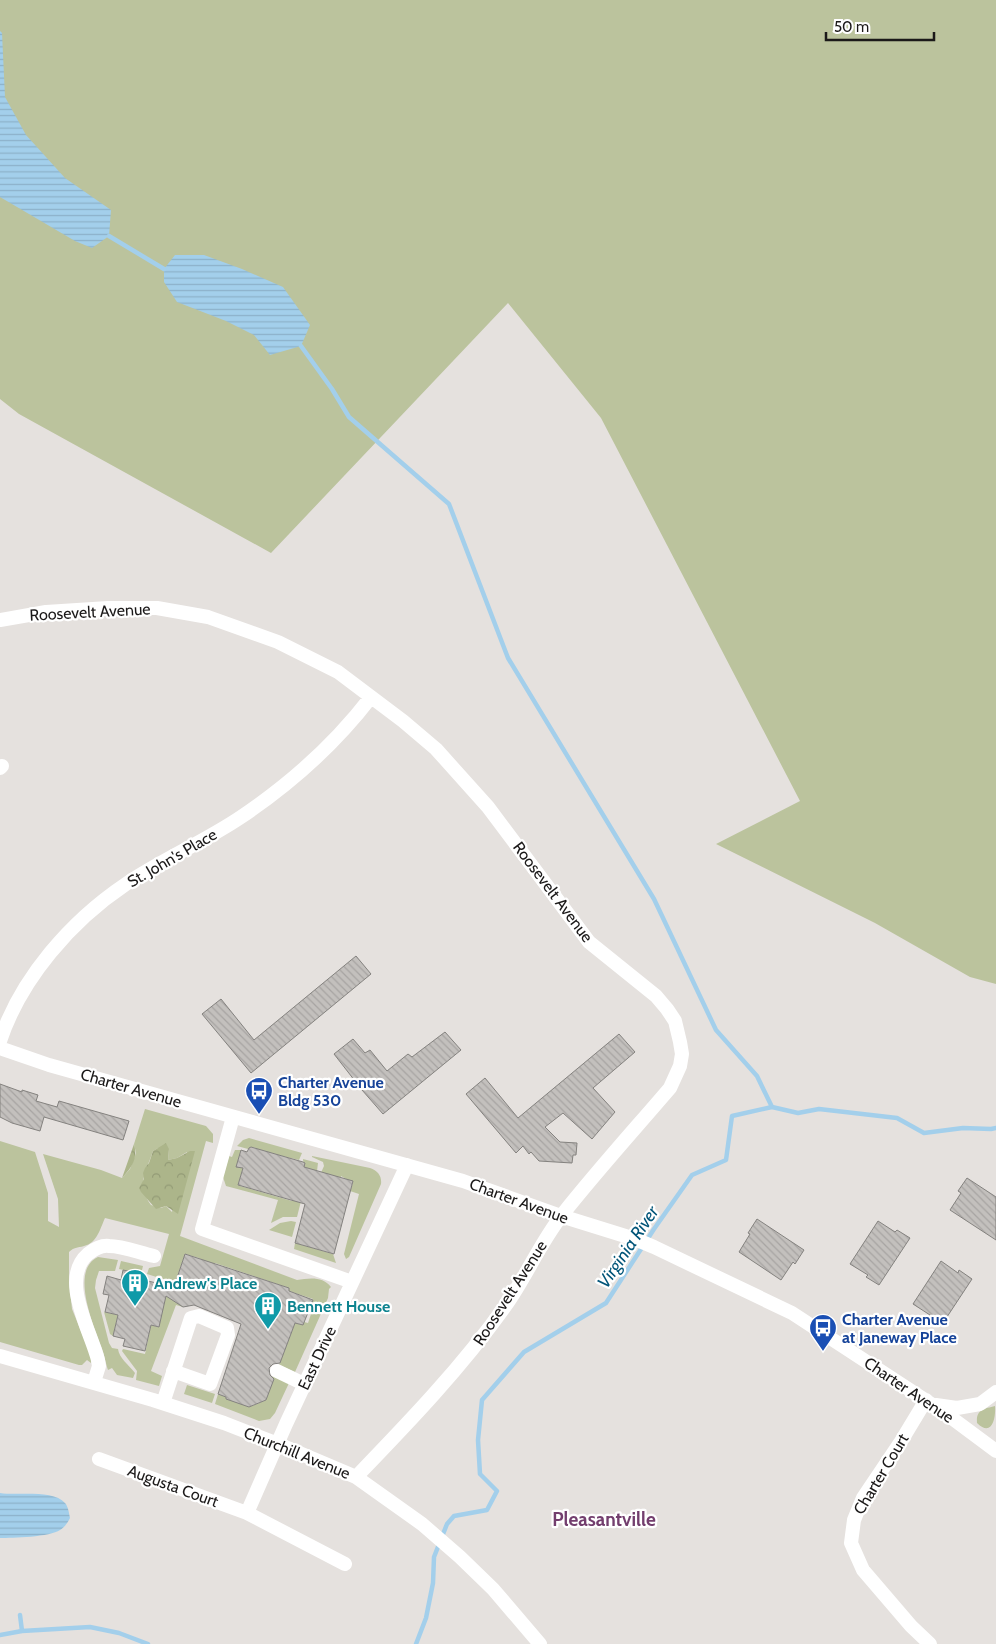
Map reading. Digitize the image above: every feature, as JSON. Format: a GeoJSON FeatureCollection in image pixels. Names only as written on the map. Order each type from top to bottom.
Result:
{"type":"FeatureCollection","features":[{"type":"Feature","properties":{"kind":"street","name":"Roosevelt Avenue"},"geometry":{"type":"LineString","coordinates":[[0,620],[46,612],[108,608],[157,608],[208,617],[278,642],[338,672],[436,749],[488,807],[589,942],[656,996],[675,1021],[682,1054],[680,1066],[670,1088],[561,1216],[537,1252],[507,1304],[467,1357],[416,1415],[356,1477]]}},
{"type":"Feature","properties":{"kind":"street","name":"St. John's Place"},"geometry":{"type":"LineString","coordinates":[[0,1041],[8,1018],[32,975],[91,909],[126,884],[240,818],[272,795],[313,761],[353,720],[371,697]]}},
{"type":"Feature","properties":{"kind":"street","name":"Charter Avenue"},"geometry":{"type":"LineString","coordinates":[[0,1048],[49,1065],[463,1181],[561,1216],[635,1239],[792,1314],[926,1400],[996,1451]]}},
{"type":"Feature","properties":{"kind":"street"},"geometry":{"type":"LineString","coordinates":[[233,1117],[202,1229],[352,1282]]}},
{"type":"Feature","properties":{"kind":"street","name":"East Drive"},"geometry":{"type":"LineString","coordinates":[[278,1444],[304,1384],[407,1165]]}},
{"type":"Feature","properties":{"kind":"street"},"geometry":{"type":"LineString","coordinates":[[94,1382],[99,1366],[80,1306],[77,1290],[77,1269],[87,1255],[103,1246],[113,1246],[154,1256]]}},
{"type":"Feature","properties":{"kind":"street"},"geometry":{"type":"LineString","coordinates":[[163,1403],[192,1318],[199,1316],[227,1328],[228,1335],[210,1384],[174,1371]]}},
{"type":"Feature","properties":{"kind":"street","name":"Churchill Avenue"},"geometry":{"type":"LineString","coordinates":[[0,1356],[94,1382],[224,1423],[356,1477],[428,1529],[454,1551],[493,1590],[540,1644]]}},
{"type":"Feature","properties":{"kind":"street"},"geometry":{"type":"LineString","coordinates":[[277,1371],[304,1384]]}},
{"type":"Feature","properties":{"kind":"street"},"geometry":{"type":"LineString","coordinates":[[926,1400],[941,1406],[957,1408],[980,1404],[996,1392]]}},
{"type":"Feature","properties":{"kind":"street","name":"Charter Court"},"geometry":{"type":"LineString","coordinates":[[926,1400],[863,1498],[854,1520],[851,1544],[863,1570],[899,1612],[930,1644]]}},
{"type":"Feature","properties":{"kind":"street"},"geometry":{"type":"LineString","coordinates":[[247,1513],[278,1444]]}},
{"type":"Feature","properties":{"kind":"street","name":"Augusta Court"},"geometry":{"type":"LineString","coordinates":[[99,1459],[247,1513],[345,1564]]}},
{"type":"Feature","properties":{"kind":"green space"},"geometry":{"type":"Polygon","coordinates":[[[0,0],[996,0],[996,984],[970,977],[875,923],[716,844],[800,801],[601,418],[508,303],[271,553],[19,414],[0,399],[0,0]]]}},
{"type":"Feature","properties":{"kind":"green space"},"geometry":{"type":"Polygon","coordinates":[[[145,1109],[206,1126],[213,1134],[213,1143],[206,1141],[180,1236],[297,1280],[320,1279],[331,1287],[328,1298],[295,1372],[279,1365],[295,1323],[303,1325],[304,1322],[308,1323],[313,1299],[289,1291],[289,1288],[215,1263],[213,1267],[199,1258],[185,1254],[171,1295],[183,1307],[176,1305],[151,1371],[162,1376],[159,1386],[136,1380],[137,1371],[122,1351],[123,1349],[145,1354],[151,1325],[158,1327],[166,1280],[147,1274],[149,1268],[160,1266],[169,1234],[105,1218],[98,1235],[92,1242],[74,1248],[69,1252],[69,1281],[72,1309],[91,1356],[91,1363],[87,1360],[82,1365],[79,1365],[0,1342],[0,1141],[35,1152],[48,1193],[48,1221],[59,1227],[58,1199],[43,1154],[101,1170],[122,1178],[130,1169],[136,1153],[134,1144],[145,1109]],[[158,1148],[153,1151],[145,1172],[143,1184],[146,1198],[151,1205],[161,1208],[166,1206],[172,1212],[187,1152],[177,1158],[168,1160],[169,1149],[158,1148]]]}},
{"type":"Feature","properties":{"kind":"green space"},"geometry":{"type":"Polygon","coordinates":[[[249,1138],[302,1153],[299,1160],[256,1150],[256,1148],[251,1147],[248,1149],[237,1146],[243,1140],[249,1138]]]}},
{"type":"Feature","properties":{"kind":"green space"},"geometry":{"type":"Polygon","coordinates":[[[166,1143],[169,1149],[168,1160],[177,1158],[190,1151],[195,1151],[178,1214],[166,1206],[156,1209],[139,1188],[144,1179],[143,1173],[153,1151],[166,1143]]]}},
{"type":"Feature","properties":{"kind":"green space"},"geometry":{"type":"Polygon","coordinates":[[[134,1144],[135,1158],[129,1170],[122,1178],[134,1144]]]}},
{"type":"Feature","properties":{"kind":"green space"},"geometry":{"type":"Polygon","coordinates":[[[235,1150],[241,1150],[237,1166],[243,1168],[238,1185],[292,1201],[304,1189],[297,1217],[283,1217],[271,1223],[278,1200],[226,1186],[223,1177],[229,1156],[232,1157],[235,1150]]]}},
{"type":"Feature","properties":{"kind":"green space"},"geometry":{"type":"Polygon","coordinates":[[[312,1156],[370,1168],[380,1176],[381,1184],[349,1257],[346,1259],[344,1254],[359,1194],[350,1191],[353,1183],[341,1176],[341,1178],[319,1177],[324,1166],[323,1162],[312,1156]]]}},
{"type":"Feature","properties":{"kind":"green space"},"geometry":{"type":"Polygon","coordinates":[[[303,1159],[318,1163],[317,1171],[308,1175],[310,1169],[304,1167],[303,1159]]]}},
{"type":"Feature","properties":{"kind":"green space"},"geometry":{"type":"Polygon","coordinates":[[[296,1222],[292,1237],[269,1230],[280,1223],[296,1222]]]}},
{"type":"Feature","properties":{"kind":"green space"},"geometry":{"type":"Polygon","coordinates":[[[295,1243],[333,1254],[336,1263],[294,1249],[295,1243]]]}},
{"type":"Feature","properties":{"kind":"green space"},"geometry":{"type":"Polygon","coordinates":[[[98,1257],[118,1260],[115,1271],[99,1271],[95,1288],[109,1343],[112,1348],[118,1349],[122,1358],[135,1373],[133,1378],[117,1375],[112,1368],[108,1370],[89,1311],[84,1285],[86,1273],[90,1264],[98,1257]]]}},
{"type":"Feature","properties":{"kind":"green space"},"geometry":{"type":"Polygon","coordinates":[[[121,1261],[143,1266],[141,1274],[119,1269],[121,1261]]]}},
{"type":"Feature","properties":{"kind":"green space"},"geometry":{"type":"Polygon","coordinates":[[[104,1312],[118,1315],[113,1336],[110,1334],[104,1312]]]}},
{"type":"Feature","properties":{"kind":"green space"},"geometry":{"type":"Polygon","coordinates":[[[273,1375],[289,1383],[275,1413],[270,1419],[259,1421],[215,1404],[218,1394],[227,1397],[226,1399],[252,1406],[266,1400],[273,1375]]]}},
{"type":"Feature","properties":{"kind":"green space"},"geometry":{"type":"Polygon","coordinates":[[[187,1385],[215,1394],[212,1403],[184,1394],[187,1385]]]}},
{"type":"Feature","properties":{"kind":"green space"},"geometry":{"type":"Polygon","coordinates":[[[995,1406],[994,1421],[990,1427],[982,1427],[977,1423],[979,1412],[995,1406]]]}},
{"type":"Feature","properties":{"kind":"water"},"geometry":{"type":"Polygon","coordinates":[[[0,31],[2,33],[5,97],[26,135],[65,178],[111,210],[109,236],[92,248],[75,241],[0,197],[0,31]]]}},
{"type":"Feature","properties":{"kind":"water"},"geometry":{"type":"Polygon","coordinates":[[[175,255],[204,255],[283,287],[310,325],[301,346],[270,355],[254,335],[226,321],[177,302],[164,282],[164,269],[175,255]]]}},
{"type":"Feature","properties":{"kind":"water"},"geometry":{"type":"Polygon","coordinates":[[[0,1493],[44,1494],[52,1496],[65,1503],[70,1518],[60,1530],[48,1534],[31,1537],[0,1538],[0,1493]]]}},
{"type":"Feature","properties":{"kind":"building"},"geometry":{"type":"Polygon","coordinates":[[[356,956],[371,974],[251,1073],[202,1014],[221,999],[254,1040],[356,956]]]}},
{"type":"Feature","properties":{"kind":"building"},"geometry":{"type":"Polygon","coordinates":[[[445,1032],[461,1050],[383,1114],[334,1054],[353,1039],[365,1053],[370,1050],[387,1071],[408,1054],[412,1057],[445,1032]]]}},
{"type":"Feature","properties":{"kind":"building"},"geometry":{"type":"Polygon","coordinates":[[[619,1034],[635,1052],[593,1088],[615,1112],[592,1139],[563,1113],[545,1127],[560,1142],[577,1143],[576,1155],[573,1155],[572,1163],[539,1161],[531,1152],[529,1154],[523,1146],[516,1153],[466,1094],[485,1078],[518,1118],[619,1034]]]}},
{"type":"Feature","properties":{"kind":"building"},"geometry":{"type":"Polygon","coordinates":[[[0,1084],[22,1092],[22,1090],[38,1095],[36,1101],[57,1107],[59,1101],[129,1121],[123,1140],[44,1117],[40,1131],[12,1123],[0,1117],[0,1084]]]}},
{"type":"Feature","properties":{"kind":"building"},"geometry":{"type":"Polygon","coordinates":[[[251,1147],[303,1162],[305,1163],[304,1167],[353,1181],[334,1254],[295,1243],[305,1204],[238,1185],[243,1168],[236,1167],[241,1150],[247,1152],[251,1147]]]}},
{"type":"Feature","properties":{"kind":"building"},"geometry":{"type":"Polygon","coordinates":[[[967,1178],[996,1197],[996,1240],[950,1210],[961,1193],[958,1191],[967,1178]]]}},
{"type":"Feature","properties":{"kind":"building"},"geometry":{"type":"Polygon","coordinates":[[[757,1219],[804,1250],[781,1280],[739,1252],[757,1219]]]}},
{"type":"Feature","properties":{"kind":"building"},"geometry":{"type":"Polygon","coordinates":[[[878,1221],[895,1232],[897,1230],[910,1238],[879,1285],[866,1277],[868,1275],[850,1264],[878,1221]]]}},
{"type":"Feature","properties":{"kind":"building","name":"Bennett House"},"geometry":{"type":"Polygon","coordinates":[[[185,1254],[289,1288],[289,1291],[313,1300],[303,1325],[295,1323],[280,1363],[273,1364],[269,1368],[270,1375],[274,1379],[266,1400],[249,1407],[226,1399],[226,1397],[218,1394],[241,1324],[194,1305],[183,1307],[166,1296],[159,1327],[151,1325],[145,1351],[123,1346],[125,1339],[113,1336],[118,1315],[105,1312],[109,1295],[103,1294],[107,1276],[121,1280],[123,1270],[141,1274],[139,1279],[174,1287],[185,1254]]]}},
{"type":"Feature","properties":{"kind":"building"},"geometry":{"type":"Polygon","coordinates":[[[941,1261],[958,1273],[959,1270],[972,1279],[941,1326],[929,1317],[930,1315],[913,1304],[941,1261]]]}},
{"type":"Feature","properties":{"kind":"waterway"},"geometry":{"type":"LineString","coordinates":[[109,236],[164,269]]}},
{"type":"Feature","properties":{"kind":"waterway"},"geometry":{"type":"LineString","coordinates":[[301,346],[332,389],[349,417],[449,504],[508,658],[654,899],[716,1030],[757,1076],[772,1107]]}},
{"type":"Feature","properties":{"kind":"waterway","name":"Virginia River"},"geometry":{"type":"LineString","coordinates":[[416,1644],[426,1618],[433,1583],[434,1557],[447,1524],[454,1516],[487,1510],[497,1491],[480,1474],[478,1440],[482,1400],[524,1352],[606,1303],[692,1175],[726,1160],[732,1116],[772,1107],[798,1113],[819,1109],[897,1118],[924,1133],[963,1128],[996,1128]]}},
{"type":"Feature","properties":{"kind":"waterway"},"geometry":{"type":"LineString","coordinates":[[20,1615],[22,1631]]}},
{"type":"Feature","properties":{"kind":"waterway","name":"Virginia River"},"geometry":{"type":"LineString","coordinates":[[0,1635],[22,1631],[90,1627],[119,1633],[148,1644]]}},
{"type":"Feature","properties":{"kind":"place","name":"Charter Avenue Bldg 530"},"geometry":{"type":"Point","coordinates":[259,1115]}},
{"type":"Feature","properties":{"kind":"place","name":"Andrew's Place"},"geometry":{"type":"Point","coordinates":[135,1307]}},
{"type":"Feature","properties":{"kind":"place","name":"Bennett House"},"geometry":{"type":"Point","coordinates":[268,1330]}},
{"type":"Feature","properties":{"kind":"place","name":"Charter Avenue at Janeway Place"},"geometry":{"type":"Point","coordinates":[823,1352]}},
{"type":"Feature","properties":{"kind":"district","name":"Pleasantville"},"geometry":{"type":"Point","coordinates":[604,1519]}}]}
